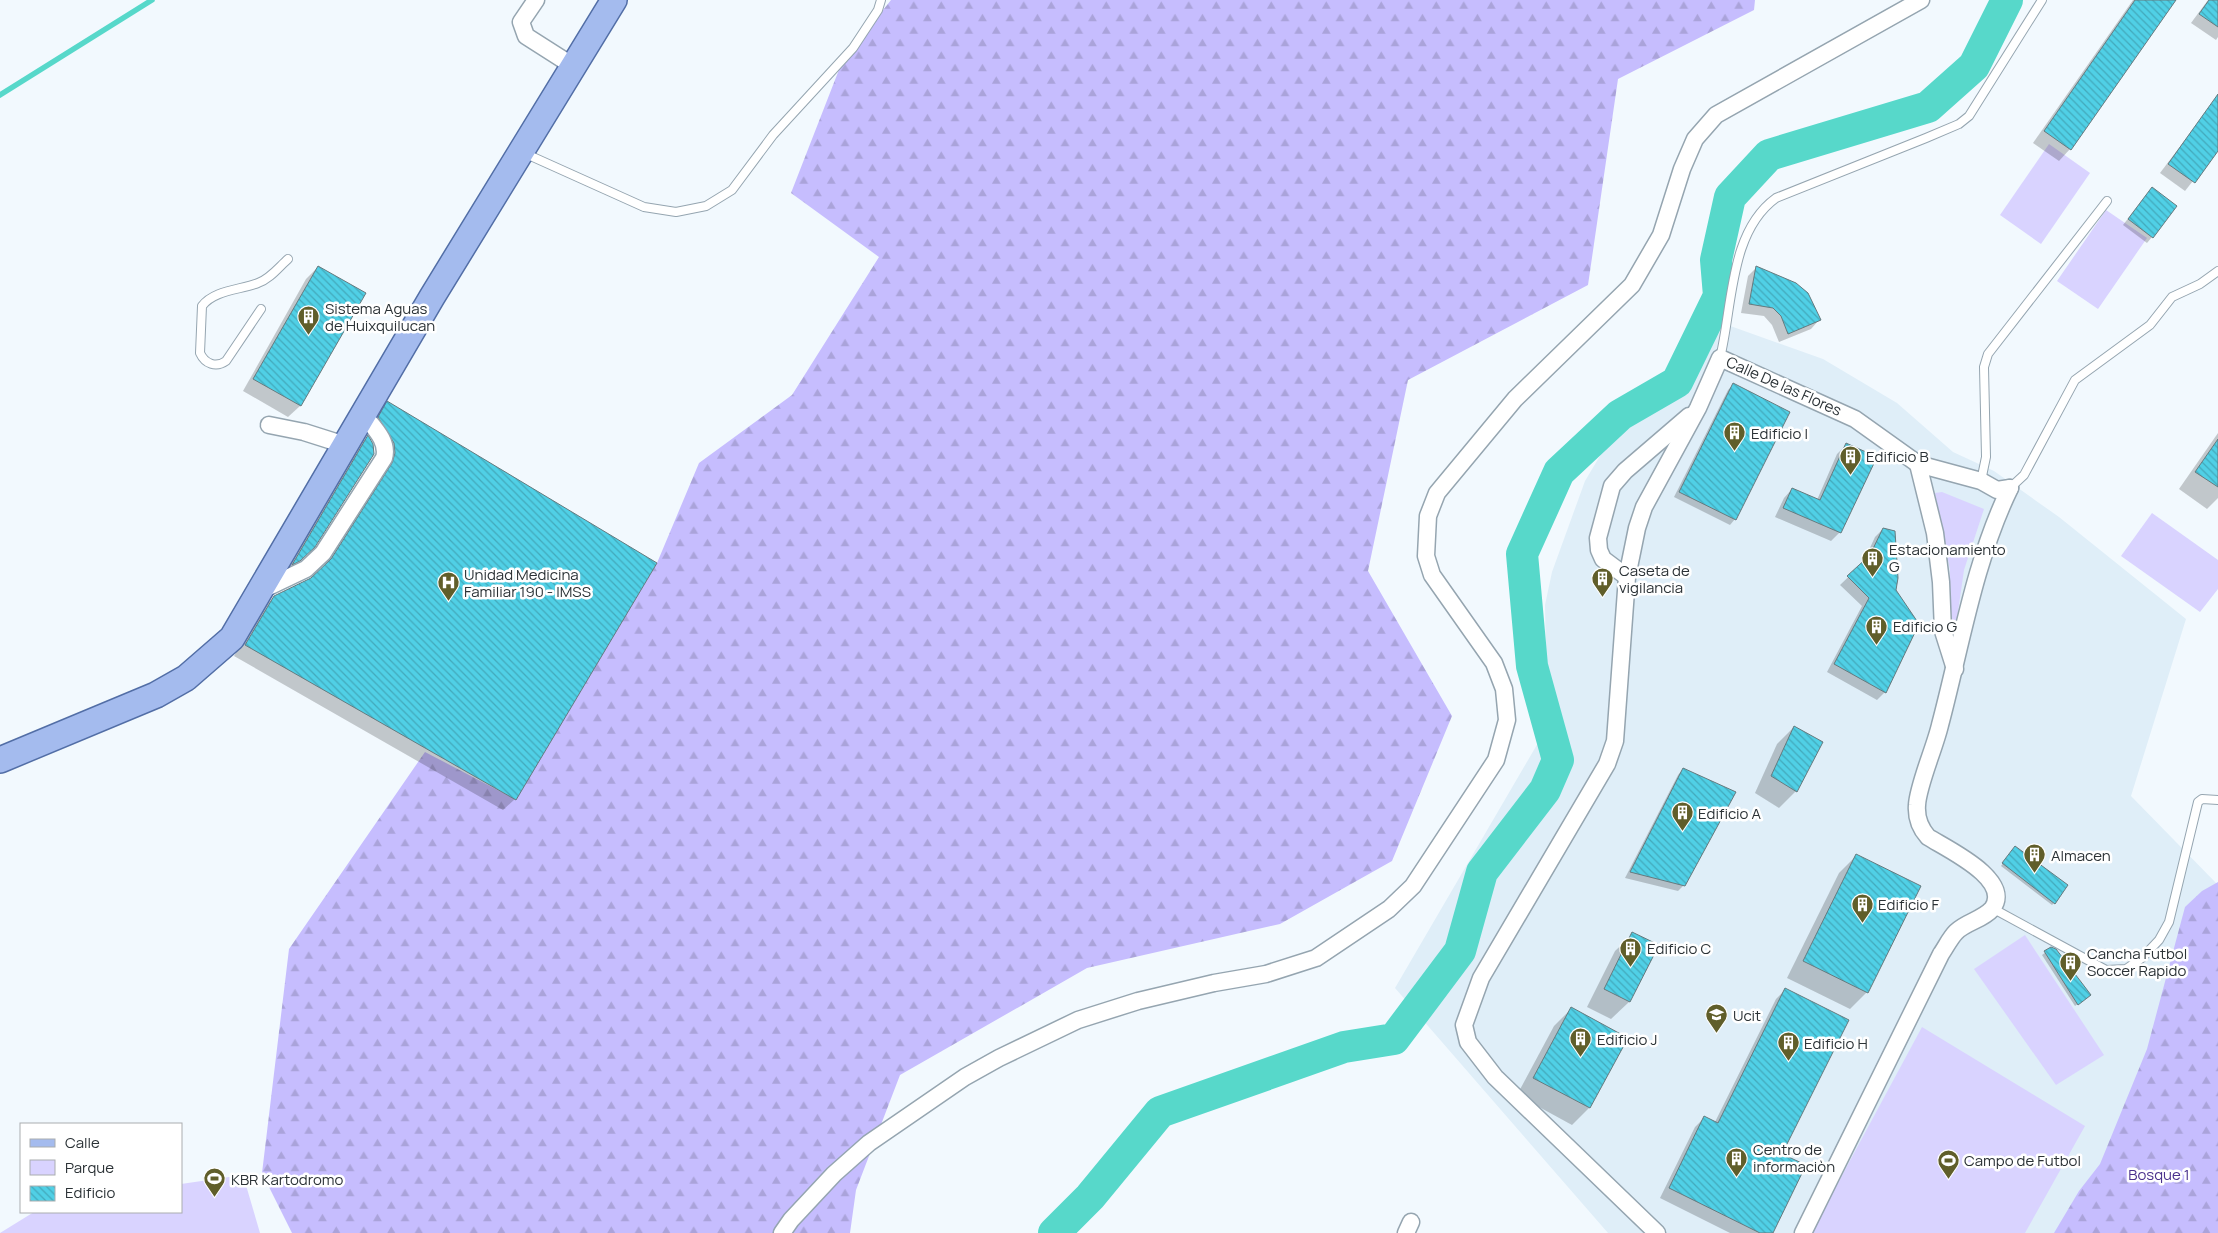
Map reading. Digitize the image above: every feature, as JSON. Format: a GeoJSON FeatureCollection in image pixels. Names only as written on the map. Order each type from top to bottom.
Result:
{"type":"FeatureCollection","features":[{"type":"Feature","properties":{"kind":"main road"},"geometry":{"type":"LineString","coordinates":[[0,760],[156,695],[186,678],[232,638],[262,590],[345,445],[614,0]]}},
{"type":"Feature","properties":{"kind":"street"},"geometry":{"type":"LineString","coordinates":[[536,0],[521,22],[526,36],[573,66]]}},
{"type":"Feature","properties":{"kind":"street"},"geometry":{"type":"LineString","coordinates":[[782,1233],[791,1220],[834,1174],[869,1143],[965,1077],[999,1058],[1069,1024],[1138,1001],[1214,983],[1266,974],[1316,958],[1389,909],[1412,886],[1496,760],[1506,720],[1504,689],[1494,663],[1432,576],[1426,556],[1428,516],[1437,493],[1515,399],[1632,286],[1661,235],[1682,169],[1695,139],[1716,115],[1921,0]]}},
{"type":"Feature","properties":{"kind":"street"},"geometry":{"type":"LineString","coordinates":[[1657,1233],[1495,1077],[1468,1042],[1464,1025],[1481,978],[1608,764],[1615,742],[1627,577],[1636,528],[1644,508],[1698,408],[1720,358]]}},
{"type":"Feature","properties":{"kind":"street","name":"Calle De las Flores"},"geometry":{"type":"LineString","coordinates":[[1720,358],[1855,419],[1918,464],[1981,481],[1997,490],[2010,488]]}},
{"type":"Feature","properties":{"kind":"street"},"geometry":{"type":"LineString","coordinates":[[1627,577],[1603,559],[1599,550],[1598,538],[1612,486],[1625,471],[1698,408]]}},
{"type":"Feature","properties":{"kind":"street"},"geometry":{"type":"LineString","coordinates":[[262,590],[306,569],[323,553],[384,458],[387,450],[385,443],[364,414]]}},
{"type":"Feature","properties":{"kind":"street"},"geometry":{"type":"LineString","coordinates":[[269,425],[304,432],[345,445]]}},
{"type":"Feature","properties":{"kind":"street"},"geometry":{"type":"LineString","coordinates":[[1918,464],[1935,533],[1941,582],[1943,631],[1955,669]]}},
{"type":"Feature","properties":{"kind":"street"},"geometry":{"type":"LineString","coordinates":[[1803,1233],[1941,954],[1957,931],[1980,919],[1992,908],[1998,895],[1994,884],[1982,871],[1928,837],[1920,829],[1917,804],[1955,669],[1983,551],[1992,523],[2010,488]]}},
{"type":"Feature","properties":{"kind":"lane"},"geometry":{"type":"LineString","coordinates":[[521,152],[644,207],[676,212],[706,206],[732,190],[773,136],[854,48],[878,10],[882,0]]}},
{"type":"Feature","properties":{"kind":"lane","name":"Calle De las Flores"},"geometry":{"type":"LineString","coordinates":[[1720,358],[1727,328],[1735,267],[1755,221],[1765,206],[1776,198],[1959,124],[1969,116],[2042,0]]}},
{"type":"Feature","properties":{"kind":"lane"},"geometry":{"type":"LineString","coordinates":[[1981,481],[1986,457],[1984,367],[1988,354],[2107,201]]}},
{"type":"Feature","properties":{"kind":"lane"},"geometry":{"type":"LineString","coordinates":[[261,309],[226,361],[220,365],[213,365],[203,360],[200,353],[202,306],[206,301],[213,296],[258,283],[288,259]]}},
{"type":"Feature","properties":{"kind":"lane"},"geometry":{"type":"LineString","coordinates":[[2010,488],[2024,475],[2075,380],[2150,325],[2172,298],[2200,284],[2218,271]]}},
{"type":"Feature","properties":{"kind":"lane"},"geometry":{"type":"LineString","coordinates":[[1992,908],[2106,970],[2126,969],[2142,958],[2158,940],[2169,922],[2198,802],[2202,799],[2218,800]]}},
{"type":"Feature","properties":{"kind":"shaded area"},"geometry":{"type":"Polygon","coordinates":[[[1708,318],[1823,359],[1897,403],[1953,452],[1994,471],[2059,517],[2186,619],[2131,796],[2218,885],[2218,1233],[1608,1233],[1395,988],[1559,707],[1546,662],[1545,605],[1552,572],[1585,481],[1619,424],[1677,382],[1708,318]]]}},
{"type":"Feature","properties":{"kind":"green space"},"geometry":{"type":"Polygon","coordinates":[[[891,0],[1755,0],[1754,10],[1618,79],[1588,285],[1408,380],[1368,571],[1452,716],[1392,861],[1280,924],[1087,968],[900,1075],[856,1190],[850,1233],[292,1233],[262,1173],[289,949],[425,752],[515,799],[657,563],[699,463],[792,395],[879,257],[791,193],[842,62],[891,0]]]}},
{"type":"Feature","properties":{"kind":"green space"},"geometry":{"type":"Polygon","coordinates":[[[2049,144],[2090,173],[2041,244],[2000,215],[2049,144]]]}},
{"type":"Feature","properties":{"kind":"green space"},"geometry":{"type":"Polygon","coordinates":[[[2106,210],[2147,238],[2098,309],[2057,281],[2106,210]]]}},
{"type":"Feature","properties":{"kind":"green space"},"geometry":{"type":"Polygon","coordinates":[[[1942,492],[1984,509],[1964,570],[1953,646],[1948,630],[1950,570],[1935,493],[1942,492]]]}},
{"type":"Feature","properties":{"kind":"green space"},"geometry":{"type":"Polygon","coordinates":[[[2152,513],[2218,560],[2218,589],[2200,612],[2121,556],[2152,513]]]}},
{"type":"Feature","properties":{"kind":"green space","name":"Bosque 1"},"geometry":{"type":"Polygon","coordinates":[[[2218,882],[2218,1233],[2054,1233],[2079,1191],[2100,1164],[2147,1049],[2185,907],[2202,891],[2218,882]]]}},
{"type":"Feature","properties":{"kind":"green space"},"geometry":{"type":"Polygon","coordinates":[[[2025,935],[2104,1055],[2056,1085],[1974,969],[2025,935]]]}},
{"type":"Feature","properties":{"kind":"green space","name":"Campo de Futbol"},"geometry":{"type":"Polygon","coordinates":[[[1922,1027],[2085,1126],[2025,1233],[1811,1233],[1922,1027]]]}},
{"type":"Feature","properties":{"kind":"green space","name":"KBR Kartodromo"},"geometry":{"type":"Polygon","coordinates":[[[243,1175],[260,1233],[0,1233],[32,1213],[182,1213],[182,1184],[243,1175]]]}},
{"type":"Feature","properties":{"kind":"building"},"geometry":{"type":"Polygon","coordinates":[[[2135,0],[2176,0],[2071,150],[2044,131],[2135,0]]]}},
{"type":"Feature","properties":{"kind":"building"},"geometry":{"type":"Polygon","coordinates":[[[2209,0],[2218,0],[2218,27],[2199,14],[2209,0]]]}},
{"type":"Feature","properties":{"kind":"building"},"geometry":{"type":"Polygon","coordinates":[[[2218,94],[2218,151],[2195,183],[2168,164],[2218,94]]]}},
{"type":"Feature","properties":{"kind":"building"},"geometry":{"type":"Polygon","coordinates":[[[2152,187],[2177,206],[2153,238],[2128,219],[2152,187]]]}},
{"type":"Feature","properties":{"kind":"building","name":"Sistema Aguas de Huixquilucan"},"geometry":{"type":"Polygon","coordinates":[[[318,266],[366,293],[301,406],[253,379],[318,266]]]}},
{"type":"Feature","properties":{"kind":"building"},"geometry":{"type":"Polygon","coordinates":[[[1756,266],[1796,283],[1808,293],[1821,320],[1788,334],[1781,316],[1773,308],[1749,304],[1756,266]]]}},
{"type":"Feature","properties":{"kind":"building","name":"Edificio I"},"geometry":{"type":"Polygon","coordinates":[[[1733,383],[1790,412],[1736,520],[1679,492],[1733,383]]]}},
{"type":"Feature","properties":{"kind":"building","name":"Unidad Medicina Familiar 190 - IMSS"},"geometry":{"type":"Polygon","coordinates":[[[387,401],[657,563],[516,800],[245,645],[274,596],[311,578],[331,559],[392,463],[395,453],[394,443],[378,417],[387,401]]]}},
{"type":"Feature","properties":{"kind":"building"},"geometry":{"type":"Polygon","coordinates":[[[368,435],[373,444],[374,454],[315,547],[300,561],[292,565],[368,435]]]}},
{"type":"Feature","properties":{"kind":"building"},"geometry":{"type":"Polygon","coordinates":[[[2218,439],[2218,487],[2195,472],[2218,439]]]}},
{"type":"Feature","properties":{"kind":"building"},"geometry":{"type":"Polygon","coordinates":[[[1846,443],[1877,457],[1841,533],[1783,508],[1792,488],[1820,500],[1846,443]]]}},
{"type":"Feature","properties":{"kind":"building","name":"Edificio G"},"geometry":{"type":"Polygon","coordinates":[[[1883,528],[1895,531],[1898,578],[1896,590],[1919,624],[1886,693],[1834,664],[1869,598],[1847,576],[1870,555],[1883,528]]]}},
{"type":"Feature","properties":{"kind":"building"},"geometry":{"type":"Polygon","coordinates":[[[1794,726],[1823,742],[1797,792],[1771,776],[1794,726]]]}},
{"type":"Feature","properties":{"kind":"building","name":"Edificio A"},"geometry":{"type":"Polygon","coordinates":[[[1683,768],[1736,792],[1685,886],[1630,872],[1683,768]]]}},
{"type":"Feature","properties":{"kind":"building","name":"Almacen"},"geometry":{"type":"Polygon","coordinates":[[[2015,846],[2068,885],[2055,904],[2002,863],[2015,846]]]}},
{"type":"Feature","properties":{"kind":"building","name":"Edificio F"},"geometry":{"type":"Polygon","coordinates":[[[1856,854],[1921,886],[1868,993],[1803,961],[1856,854]]]}},
{"type":"Feature","properties":{"kind":"building","name":"Edificio C"},"geometry":{"type":"Polygon","coordinates":[[[1632,932],[1659,945],[1630,1002],[1604,989],[1632,932]]]}},
{"type":"Feature","properties":{"kind":"building","name":"Cancha Futbol Soccer Rapido"},"geometry":{"type":"Polygon","coordinates":[[[2051,947],[2056,949],[2091,995],[2078,1005],[2044,951],[2051,947]]]}},
{"type":"Feature","properties":{"kind":"building"},"geometry":{"type":"Polygon","coordinates":[[[1785,988],[1849,1020],[1782,1154],[1806,1165],[1773,1233],[1760,1233],[1669,1188],[1704,1116],[1718,1123],[1785,988]]]}},
{"type":"Feature","properties":{"kind":"building","name":"Edificio J"},"geometry":{"type":"Polygon","coordinates":[[[1571,1007],[1628,1038],[1590,1108],[1533,1078],[1571,1007]]]}},
{"type":"Feature","properties":{"kind":"waterway"},"geometry":{"type":"LineString","coordinates":[[0,95],[152,0]]}},
{"type":"Feature","properties":{"kind":"waterway"},"geometry":{"type":"LineString","coordinates":[[1054,1233],[1090,1197],[1160,1112],[1344,1047],[1394,1039],[1460,951],[1482,872],[1545,790],[1558,760],[1532,666],[1522,554],[1559,472],[1620,415],[1677,382],[1719,296],[1716,260],[1730,197],[1769,155],[1928,107],[1974,66],[2007,0]]}},
{"type":"Feature","properties":{"kind":"place","name":"Sistema Aguas de Huixquilucan"},"geometry":{"type":"Point","coordinates":[309,336]}},
{"type":"Feature","properties":{"kind":"place","name":"Edificio I"},"geometry":{"type":"Point","coordinates":[1735,452]}},
{"type":"Feature","properties":{"kind":"place","name":"Edificio B"},"geometry":{"type":"Point","coordinates":[1850,475]}},
{"type":"Feature","properties":{"kind":"place","name":"Estacionamiento G"},"geometry":{"type":"Point","coordinates":[1873,577]}},
{"type":"Feature","properties":{"kind":"place","name":"Caseta de vigilancia"},"geometry":{"type":"Point","coordinates":[1603,598]}},
{"type":"Feature","properties":{"kind":"place","name":"Unidad Medicina Familiar 190 - IMSS"},"geometry":{"type":"Point","coordinates":[448,602]}},
{"type":"Feature","properties":{"kind":"place","name":"Edificio G"},"geometry":{"type":"Point","coordinates":[1877,645]}},
{"type":"Feature","properties":{"kind":"place","name":"Edificio A"},"geometry":{"type":"Point","coordinates":[1682,832]}},
{"type":"Feature","properties":{"kind":"place","name":"Almacen"},"geometry":{"type":"Point","coordinates":[2035,874]}},
{"type":"Feature","properties":{"kind":"place","name":"Edificio F"},"geometry":{"type":"Point","coordinates":[1862,923]}},
{"type":"Feature","properties":{"kind":"place","name":"Edificio C"},"geometry":{"type":"Point","coordinates":[1631,967]}},
{"type":"Feature","properties":{"kind":"place","name":"Cancha Futbol Soccer Rapido"},"geometry":{"type":"Point","coordinates":[2071,981]}},
{"type":"Feature","properties":{"kind":"place","name":"Ucit"},"geometry":{"type":"Point","coordinates":[1717,1034]}},
{"type":"Feature","properties":{"kind":"place","name":"Edificio J"},"geometry":{"type":"Point","coordinates":[1581,1058]}},
{"type":"Feature","properties":{"kind":"place","name":"Edificio H"},"geometry":{"type":"Point","coordinates":[1788,1062]}},
{"type":"Feature","properties":{"kind":"place","name":"Centro de informaciòn"},"geometry":{"type":"Point","coordinates":[1737,1177]}},
{"type":"Feature","properties":{"kind":"place","name":"Campo de Futbol"},"geometry":{"type":"Point","coordinates":[1948,1179]}},
{"type":"Feature","properties":{"kind":"place","name":"KBR Kartodromo"},"geometry":{"type":"Point","coordinates":[215,1198]}}]}
